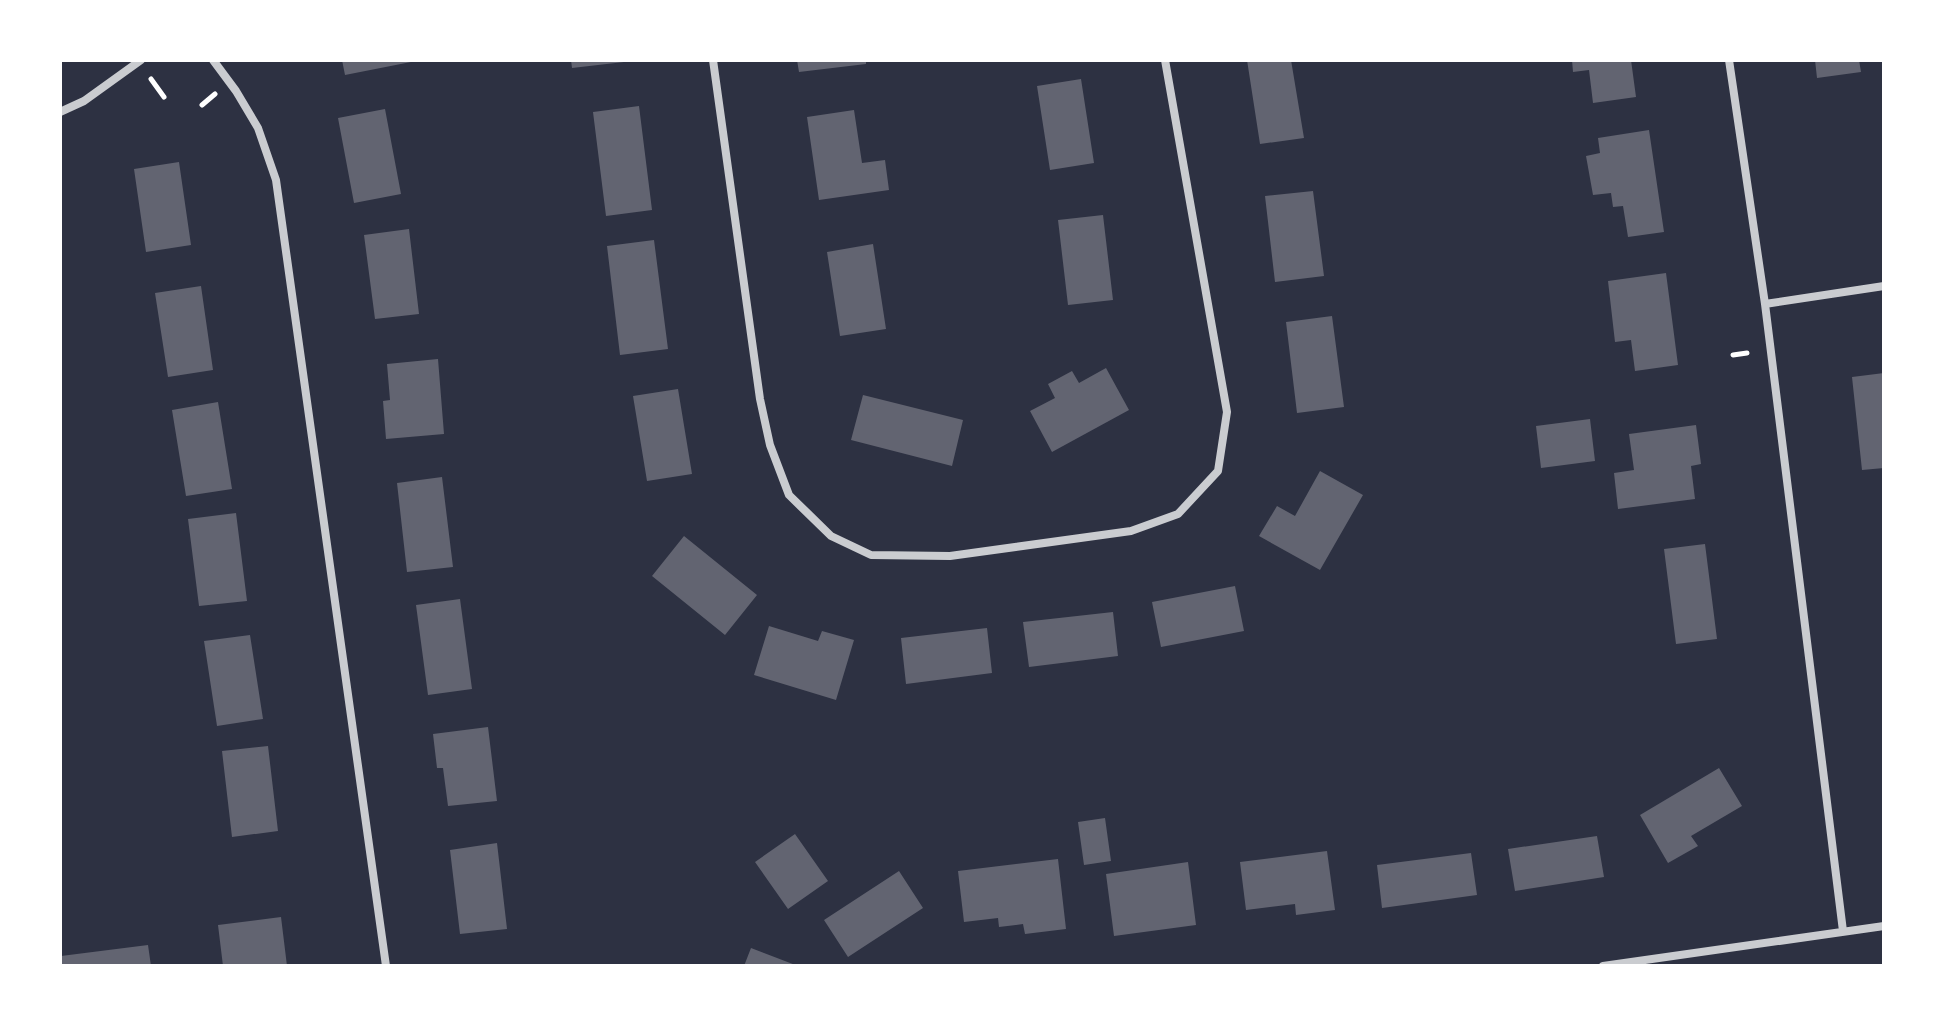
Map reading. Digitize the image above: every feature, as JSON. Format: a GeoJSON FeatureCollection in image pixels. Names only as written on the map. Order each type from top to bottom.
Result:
{"type":"FeatureCollection","features":[{"type":"Feature","properties":{"kind":"street"},"geometry":{"type":"LineString","coordinates":[[60,112],[84,101],[141,60]]}},
{"type":"Feature","properties":{"kind":"street"},"geometry":{"type":"LineString","coordinates":[[213,60],[258,128],[276,180],[386,966]]}},
{"type":"Feature","properties":{"kind":"street"},"geometry":{"type":"LineString","coordinates":[[713,60],[760,399],[770,445],[789,495],[831,536],[871,555],[950,556],[1131,531],[1178,514],[1218,471],[1227,412],[1165,60]]}},
{"type":"Feature","properties":{"kind":"street"},"geometry":{"type":"LineString","coordinates":[[1729,60],[1765,304],[1843,931]]}},
{"type":"Feature","properties":{"kind":"street"},"geometry":{"type":"LineString","coordinates":[[1765,304],[1884,286]]}},
{"type":"Feature","properties":{"kind":"street"},"geometry":{"type":"LineString","coordinates":[[1603,966],[1884,926]]}},
{"type":"Feature","properties":{"kind":"path"},"geometry":{"type":"LineString","coordinates":[[151,79],[164,97]]}},
{"type":"Feature","properties":{"kind":"path"},"geometry":{"type":"LineString","coordinates":[[202,105],[215,94]]}},
{"type":"Feature","properties":{"kind":"path"},"geometry":{"type":"LineString","coordinates":[[1733,355],[1747,353]]}},
{"type":"Feature","properties":{"kind":"building"},"geometry":{"type":"Polygon","coordinates":[[[342,60],[416,60],[416,61],[345,75],[342,60]]]}},
{"type":"Feature","properties":{"kind":"building"},"geometry":{"type":"Polygon","coordinates":[[[571,60],[624,60],[624,62],[572,68],[571,60]]]}},
{"type":"Feature","properties":{"kind":"building"},"geometry":{"type":"Polygon","coordinates":[[[797,60],[866,60],[866,64],[799,72],[797,60]]]}},
{"type":"Feature","properties":{"kind":"building"},"geometry":{"type":"Polygon","coordinates":[[[1247,60],[1291,60],[1304,138],[1260,144],[1247,60]]]}},
{"type":"Feature","properties":{"kind":"building"},"geometry":{"type":"Polygon","coordinates":[[[1572,60],[1631,60],[1636,97],[1593,103],[1589,70],[1573,72],[1572,60]]]}},
{"type":"Feature","properties":{"kind":"building"},"geometry":{"type":"Polygon","coordinates":[[[1815,60],[1859,60],[1861,72],[1817,78],[1815,60]]]}},
{"type":"Feature","properties":{"kind":"building"},"geometry":{"type":"Polygon","coordinates":[[[1081,79],[1094,163],[1050,170],[1037,86],[1081,79]]]}},
{"type":"Feature","properties":{"kind":"building"},"geometry":{"type":"Polygon","coordinates":[[[639,106],[652,210],[606,216],[593,112],[639,106]]]}},
{"type":"Feature","properties":{"kind":"building"},"geometry":{"type":"Polygon","coordinates":[[[385,109],[401,194],[354,203],[338,118],[385,109]]]}},
{"type":"Feature","properties":{"kind":"building"},"geometry":{"type":"Polygon","coordinates":[[[854,110],[862,163],[885,160],[889,190],[819,200],[807,117],[854,110]]]}},
{"type":"Feature","properties":{"kind":"building"},"geometry":{"type":"Polygon","coordinates":[[[1649,130],[1664,232],[1628,237],[1623,206],[1613,207],[1611,193],[1593,195],[1586,156],[1600,153],[1598,138],[1649,130]]]}},
{"type":"Feature","properties":{"kind":"building"},"geometry":{"type":"Polygon","coordinates":[[[179,162],[191,245],[146,252],[134,169],[179,162]]]}},
{"type":"Feature","properties":{"kind":"building"},"geometry":{"type":"Polygon","coordinates":[[[1313,191],[1324,276],[1275,282],[1265,196],[1313,191]]]}},
{"type":"Feature","properties":{"kind":"building"},"geometry":{"type":"Polygon","coordinates":[[[1103,215],[1113,300],[1068,305],[1058,220],[1103,215]]]}},
{"type":"Feature","properties":{"kind":"building"},"geometry":{"type":"Polygon","coordinates":[[[409,229],[419,314],[375,319],[364,235],[409,229]]]}},
{"type":"Feature","properties":{"kind":"building"},"geometry":{"type":"Polygon","coordinates":[[[654,240],[668,349],[620,355],[607,246],[654,240]]]}},
{"type":"Feature","properties":{"kind":"building"},"geometry":{"type":"Polygon","coordinates":[[[873,244],[886,329],[840,336],[827,252],[873,244]]]}},
{"type":"Feature","properties":{"kind":"building"},"geometry":{"type":"Polygon","coordinates":[[[1666,273],[1678,365],[1635,371],[1631,340],[1615,342],[1608,281],[1666,273]]]}},
{"type":"Feature","properties":{"kind":"building"},"geometry":{"type":"Polygon","coordinates":[[[201,286],[213,370],[168,377],[155,293],[201,286]]]}},
{"type":"Feature","properties":{"kind":"building"},"geometry":{"type":"Polygon","coordinates":[[[1332,316],[1344,407],[1297,413],[1286,322],[1332,316]]]}},
{"type":"Feature","properties":{"kind":"building"},"geometry":{"type":"Polygon","coordinates":[[[438,359],[444,434],[386,439],[383,401],[390,400],[387,364],[438,359]]]}},
{"type":"Feature","properties":{"kind":"building"},"geometry":{"type":"Polygon","coordinates":[[[1106,368],[1129,410],[1052,452],[1030,411],[1055,398],[1048,384],[1072,371],[1079,383],[1106,368]]]}},
{"type":"Feature","properties":{"kind":"building"},"geometry":{"type":"Polygon","coordinates":[[[1884,373],[1884,468],[1862,470],[1852,377],[1884,373]]]}},
{"type":"Feature","properties":{"kind":"building"},"geometry":{"type":"Polygon","coordinates":[[[678,389],[692,474],[647,481],[633,396],[678,389]]]}},
{"type":"Feature","properties":{"kind":"building"},"geometry":{"type":"Polygon","coordinates":[[[863,395],[963,420],[952,466],[851,440],[863,395]]]}},
{"type":"Feature","properties":{"kind":"building"},"geometry":{"type":"Polygon","coordinates":[[[218,402],[232,489],[186,496],[172,410],[218,402]]]}},
{"type":"Feature","properties":{"kind":"building"},"geometry":{"type":"Polygon","coordinates":[[[1590,419],[1595,461],[1541,468],[1536,426],[1590,419]]]}},
{"type":"Feature","properties":{"kind":"building"},"geometry":{"type":"Polygon","coordinates":[[[1696,425],[1701,464],[1691,466],[1695,499],[1618,509],[1614,473],[1634,470],[1629,434],[1696,425]]]}},
{"type":"Feature","properties":{"kind":"building"},"geometry":{"type":"Polygon","coordinates":[[[1320,471],[1363,495],[1320,570],[1259,536],[1277,506],[1295,516],[1320,471]]]}},
{"type":"Feature","properties":{"kind":"building"},"geometry":{"type":"Polygon","coordinates":[[[442,477],[453,567],[407,572],[397,483],[442,477]]]}},
{"type":"Feature","properties":{"kind":"building"},"geometry":{"type":"Polygon","coordinates":[[[236,513],[247,601],[199,606],[188,519],[236,513]]]}},
{"type":"Feature","properties":{"kind":"building"},"geometry":{"type":"Polygon","coordinates":[[[684,536],[757,595],[725,635],[652,576],[684,536]]]}},
{"type":"Feature","properties":{"kind":"building"},"geometry":{"type":"Polygon","coordinates":[[[1705,544],[1717,639],[1676,644],[1664,549],[1705,544]]]}},
{"type":"Feature","properties":{"kind":"building"},"geometry":{"type":"Polygon","coordinates":[[[1235,586],[1244,631],[1161,647],[1152,602],[1235,586]]]}},
{"type":"Feature","properties":{"kind":"building"},"geometry":{"type":"Polygon","coordinates":[[[460,599],[472,689],[428,695],[416,605],[460,599]]]}},
{"type":"Feature","properties":{"kind":"building"},"geometry":{"type":"Polygon","coordinates":[[[1113,612],[1118,656],[1029,667],[1023,622],[1113,612]]]}},
{"type":"Feature","properties":{"kind":"building"},"geometry":{"type":"Polygon","coordinates":[[[769,626],[818,641],[822,631],[854,640],[836,700],[754,675],[769,626]]]}},
{"type":"Feature","properties":{"kind":"building"},"geometry":{"type":"Polygon","coordinates":[[[987,628],[992,673],[906,684],[901,638],[987,628]]]}},
{"type":"Feature","properties":{"kind":"building"},"geometry":{"type":"Polygon","coordinates":[[[250,635],[263,719],[217,726],[204,641],[250,635]]]}},
{"type":"Feature","properties":{"kind":"building"},"geometry":{"type":"Polygon","coordinates":[[[488,727],[497,801],[448,806],[443,768],[437,768],[433,734],[488,727]]]}},
{"type":"Feature","properties":{"kind":"building"},"geometry":{"type":"Polygon","coordinates":[[[268,746],[278,831],[232,837],[222,751],[268,746]]]}},
{"type":"Feature","properties":{"kind":"building"},"geometry":{"type":"Polygon","coordinates":[[[1719,768],[1742,806],[1691,836],[1698,846],[1668,863],[1640,815],[1719,768]]]}},
{"type":"Feature","properties":{"kind":"building"},"geometry":{"type":"Polygon","coordinates":[[[1105,818],[1111,861],[1084,865],[1078,822],[1105,818]]]}},
{"type":"Feature","properties":{"kind":"building"},"geometry":{"type":"Polygon","coordinates":[[[795,834],[828,881],[788,909],[755,862],[795,834]]]}},
{"type":"Feature","properties":{"kind":"building"},"geometry":{"type":"Polygon","coordinates":[[[1597,836],[1604,877],[1515,891],[1508,849],[1597,836]]]}},
{"type":"Feature","properties":{"kind":"building"},"geometry":{"type":"Polygon","coordinates":[[[497,843],[507,929],[460,934],[450,850],[497,843]]]}},
{"type":"Feature","properties":{"kind":"building"},"geometry":{"type":"Polygon","coordinates":[[[1327,851],[1335,910],[1296,915],[1295,904],[1246,910],[1240,862],[1327,851]]]}},
{"type":"Feature","properties":{"kind":"building"},"geometry":{"type":"Polygon","coordinates":[[[1471,853],[1477,895],[1382,908],[1377,865],[1471,853]]]}},
{"type":"Feature","properties":{"kind":"building"},"geometry":{"type":"Polygon","coordinates":[[[1058,859],[1066,929],[1025,934],[1023,924],[999,927],[998,918],[964,922],[958,871],[1058,859]]]}},
{"type":"Feature","properties":{"kind":"building"},"geometry":{"type":"Polygon","coordinates":[[[1188,862],[1196,925],[1114,936],[1106,874],[1188,862]]]}},
{"type":"Feature","properties":{"kind":"building"},"geometry":{"type":"Polygon","coordinates":[[[899,871],[923,908],[848,957],[824,920],[899,871]]]}},
{"type":"Feature","properties":{"kind":"building"},"geometry":{"type":"Polygon","coordinates":[[[281,917],[287,966],[223,966],[218,925],[281,917]]]}},
{"type":"Feature","properties":{"kind":"building"},"geometry":{"type":"Polygon","coordinates":[[[148,945],[151,966],[62,966],[61,956],[148,945]]]}},
{"type":"Feature","properties":{"kind":"building"},"geometry":{"type":"Polygon","coordinates":[[[751,948],[798,966],[744,966],[751,948]]]}}]}
